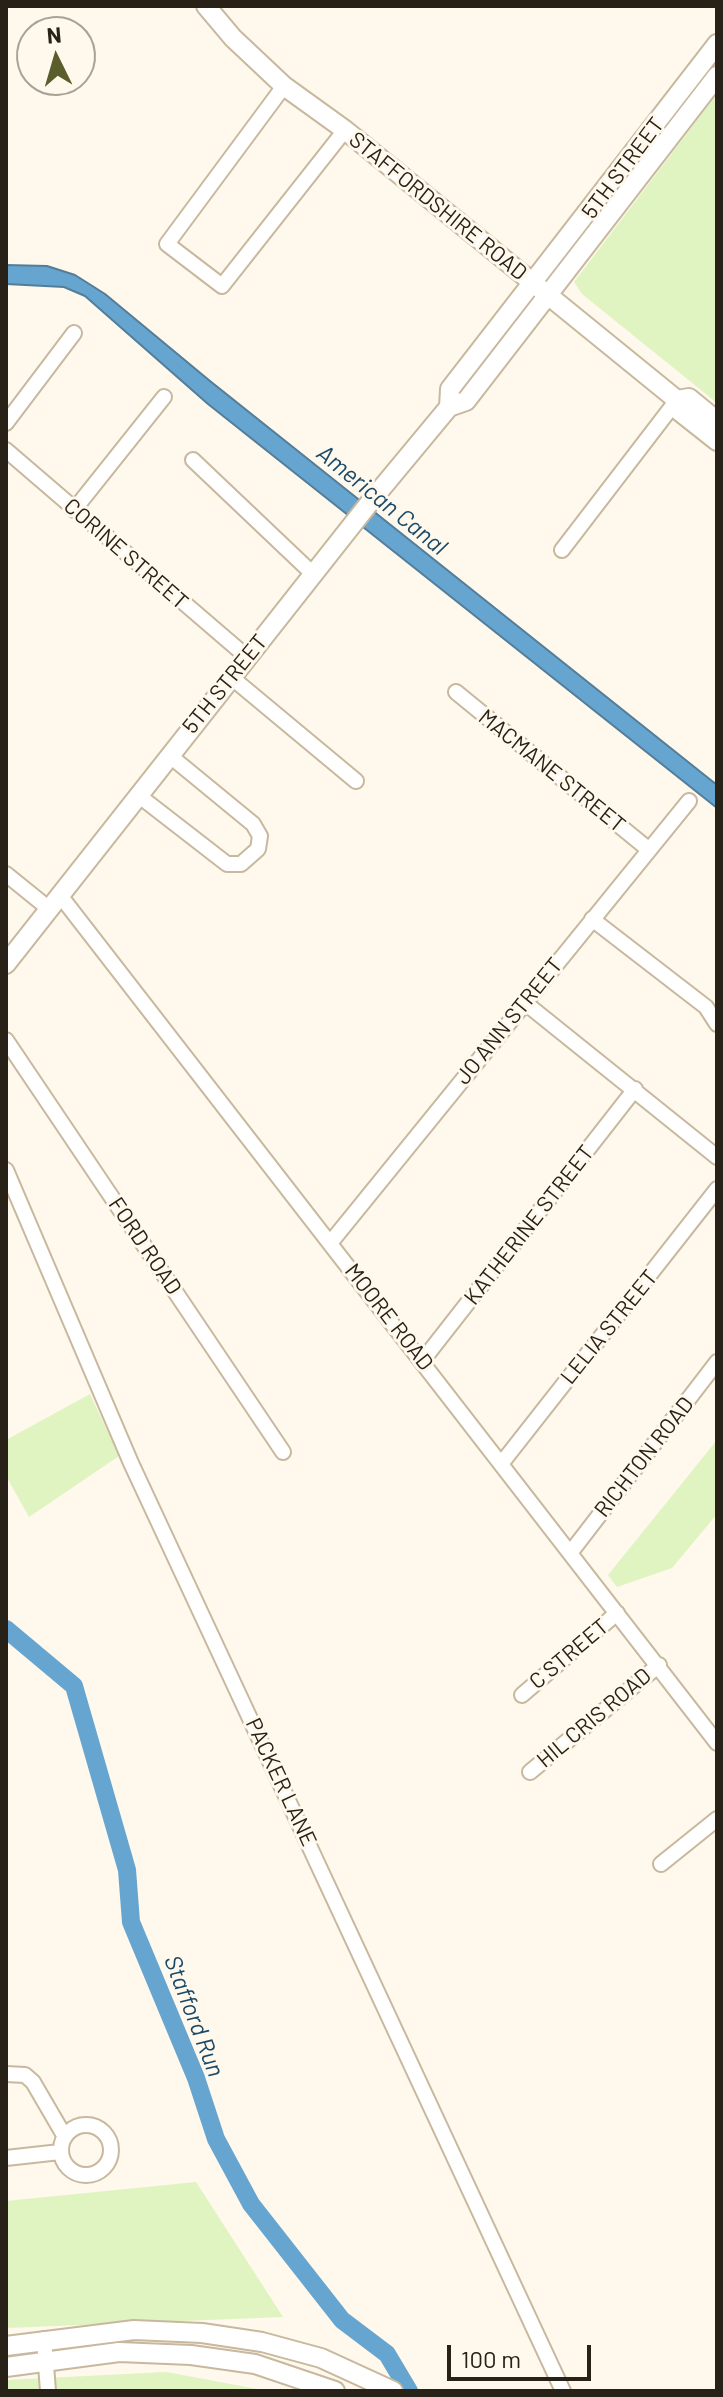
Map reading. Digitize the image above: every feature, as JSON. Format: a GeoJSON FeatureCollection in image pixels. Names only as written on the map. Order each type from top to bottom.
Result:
{"type":"FeatureCollection","features":[{"type":"Feature","properties":{"kind":"main road","name":"STAFFORDSHIRE ROAD"},"geometry":{"type":"LineString","coordinates":[[206,6],[233,38],[284,86],[345,130],[677,400],[679,411],[717,441]]}},
{"type":"Feature","properties":{"kind":"main road","name":"5TH STREET"},"geometry":{"type":"LineString","coordinates":[[606,205],[656,156],[713,70],[717,44]]}},
{"type":"Feature","properties":{"kind":"main road","name":"5TH STREET"},"geometry":{"type":"LineString","coordinates":[[6,964],[371,501],[449,407],[466,401],[500,358],[542,290],[606,205],[640,145],[713,70]]}},
{"type":"Feature","properties":{"kind":"main road"},"geometry":{"type":"LineString","coordinates":[[640,145],[656,156]]}},
{"type":"Feature","properties":{"kind":"main road","name":"5TH STREET"},"geometry":{"type":"LineString","coordinates":[[449,407],[450,389],[482,350],[542,290]]}},
{"type":"Feature","properties":{"kind":"main road"},"geometry":{"type":"LineString","coordinates":[[482,350],[500,358]]}},
{"type":"Feature","properties":{"kind":"main road","name":"STAFFORDSHIRE ROAD"},"geometry":{"type":"LineString","coordinates":[[677,400],[689,398],[717,421]]}},
{"type":"Feature","properties":{"kind":"main road"},"geometry":{"type":"LineString","coordinates":[[6,2346],[134,2330],[202,2333],[262,2342],[321,2358],[393,2391]]}},
{"type":"Feature","properties":{"kind":"main road"},"geometry":{"type":"LineString","coordinates":[[6,2367],[119,2352],[191,2355],[255,2364],[335,2391]]}},
{"type":"Feature","properties":{"kind":"street"},"geometry":{"type":"LineString","coordinates":[[284,86],[167,244],[222,286],[345,130]]}},
{"type":"Feature","properties":{"kind":"street"},"geometry":{"type":"LineString","coordinates":[[6,423],[74,333]]}},
{"type":"Feature","properties":{"kind":"street"},"geometry":{"type":"LineString","coordinates":[[74,510],[164,397]]}},
{"type":"Feature","properties":{"kind":"street"},"geometry":{"type":"LineString","coordinates":[[562,550],[677,400]]}},
{"type":"Feature","properties":{"kind":"street","name":"CORINE STREET"},"geometry":{"type":"LineString","coordinates":[[6,450],[247,657]]}},
{"type":"Feature","properties":{"kind":"street"},"geometry":{"type":"LineString","coordinates":[[193,460],[313,574]]}},
{"type":"Feature","properties":{"kind":"street"},"geometry":{"type":"LineString","coordinates":[[231,677],[356,781]]}},
{"type":"Feature","properties":{"kind":"street","name":"MACMANE STREET"},"geometry":{"type":"LineString","coordinates":[[456,692],[648,849]]}},
{"type":"Feature","properties":{"kind":"street"},"geometry":{"type":"LineString","coordinates":[[138,795],[227,864],[241,864],[258,849],[260,836],[253,824],[169,755]]}},
{"type":"Feature","properties":{"kind":"street","name":"JO ANN STREET"},"geometry":{"type":"LineString","coordinates":[[331,1242],[689,801]]}},
{"type":"Feature","properties":{"kind":"street","name":"MOORE ROAD"},"geometry":{"type":"LineString","coordinates":[[6,874],[54,901],[331,1242],[717,1743]]}},
{"type":"Feature","properties":{"kind":"street"},"geometry":{"type":"LineString","coordinates":[[592,919],[706,1007],[717,1024]]}},
{"type":"Feature","properties":{"kind":"street"},"geometry":{"type":"LineString","coordinates":[[524,1002],[717,1157]]}},
{"type":"Feature","properties":{"kind":"street","name":"FORD ROAD"},"geometry":{"type":"LineString","coordinates":[[6,1040],[283,1452]]}},
{"type":"Feature","properties":{"kind":"street","name":"KATHERINE STREET"},"geometry":{"type":"LineString","coordinates":[[423,1360],[635,1089]]}},
{"type":"Feature","properties":{"kind":"street","name":"PACKER LANE"},"geometry":{"type":"LineString","coordinates":[[6,1170],[125,1449],[563,2391]]}},
{"type":"Feature","properties":{"kind":"street","name":"LELIA STREET"},"geometry":{"type":"LineString","coordinates":[[501,1464],[717,1189]]}},
{"type":"Feature","properties":{"kind":"street","name":"RICHTON ROAD"},"geometry":{"type":"LineString","coordinates":[[571,1552],[717,1362]]}},
{"type":"Feature","properties":{"kind":"street","name":"C STREET"},"geometry":{"type":"LineString","coordinates":[[522,1695],[617,1613]]}},
{"type":"Feature","properties":{"kind":"street","name":"HIL CRIS ROAD"},"geometry":{"type":"LineString","coordinates":[[530,1772],[659,1665]]}},
{"type":"Feature","properties":{"kind":"street"},"geometry":{"type":"LineString","coordinates":[[661,1864],[717,1819]]}},
{"type":"Feature","properties":{"kind":"street"},"geometry":{"type":"LineString","coordinates":[[6,2074],[25,2075],[33,2082],[65,2137]]}},
{"type":"Feature","properties":{"kind":"street"},"geometry":{"type":"LineString","coordinates":[[84,2124],[97,2127],[107,2135],[112,2148],[109,2161],[101,2171],[88,2175],[75,2173],[65,2165],[60,2152],[65,2137],[71,2129],[84,2124]]}},
{"type":"Feature","properties":{"kind":"street"},"geometry":{"type":"LineString","coordinates":[[6,2158],[60,2152]]}},
{"type":"Feature","properties":{"kind":"street"},"geometry":{"type":"LineString","coordinates":[[44,2339],[48,2391]]}},
{"type":"Feature","properties":{"kind":"green space"},"geometry":{"type":"Polygon","coordinates":[[[717,94],[717,403],[582,294],[574,282],[717,94]]]}},
{"type":"Feature","properties":{"kind":"green space"},"geometry":{"type":"Polygon","coordinates":[[[90,1394],[119,1456],[29,1517],[6,1476],[6,1440],[90,1394]]]}},
{"type":"Feature","properties":{"kind":"green space"},"geometry":{"type":"Polygon","coordinates":[[[717,1440],[717,1514],[672,1568],[617,1587],[608,1575],[717,1440]]]}},
{"type":"Feature","properties":{"kind":"green space"},"geometry":{"type":"Polygon","coordinates":[[[196,2182],[283,2317],[6,2328],[6,2201],[196,2182]]]}},
{"type":"Feature","properties":{"kind":"green space"},"geometry":{"type":"Polygon","coordinates":[[[166,2372],[268,2391],[6,2391],[6,2380],[166,2372]]]}},
{"type":"Feature","properties":{"kind":"water","name":"American Canal"},"geometry":{"type":"Polygon","coordinates":[[[6,265],[47,266],[75,275],[105,294],[717,785],[717,808],[208,404],[85,296],[64,287],[6,284],[6,265]]]}},
{"type":"Feature","properties":{"kind":"waterway","name":"Stafford Run"},"geometry":{"type":"LineString","coordinates":[[6,1629],[74,1686],[127,1870],[131,1922],[196,2078],[216,2139],[251,2204],[342,2320],[387,2354],[409,2391]]}}]}
